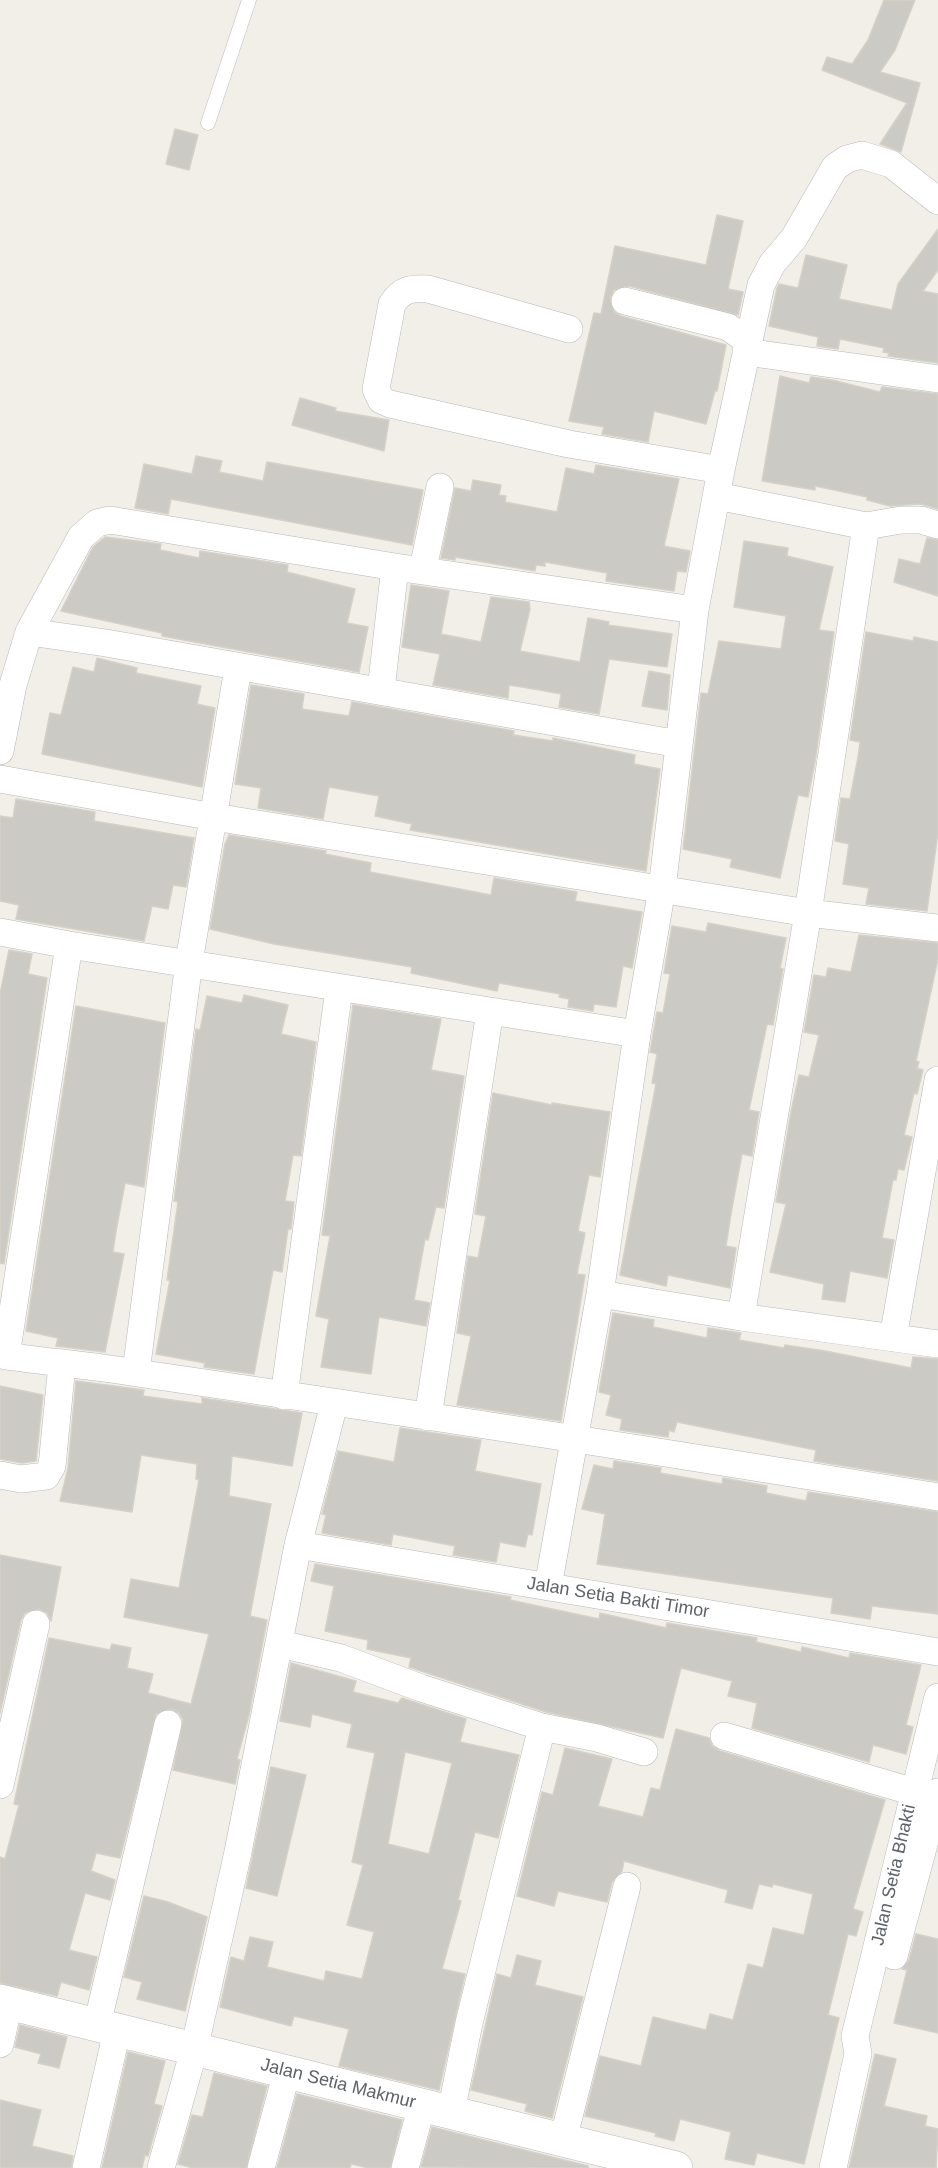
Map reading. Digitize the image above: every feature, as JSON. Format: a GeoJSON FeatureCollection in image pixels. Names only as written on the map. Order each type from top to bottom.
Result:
{"type":"FeatureCollection","features":[{"type":"Feature","properties":{"kind":"main road","name":"Jalan Setia Makmur"},"geometry":{"type":"LineString","coordinates":[[4,2002],[676,2168]]}},
{"type":"Feature","properties":{"kind":"street"},"geometry":{"type":"LineString","coordinates":[[548,1587],[600,1294],[636,1034],[662,889],[695,610],[761,285],[772,264],[794,238],[835,167],[847,159],[862,155],[891,164],[938,201]]}},
{"type":"Feature","properties":{"kind":"street"},"geometry":{"type":"LineString","coordinates":[[569,329],[428,290],[411,288],[398,294],[392,304],[376,389],[381,400],[390,404],[569,444],[719,483],[866,526],[901,520],[921,520],[938,525]]}},
{"type":"Feature","properties":{"kind":"street"},"geometry":{"type":"LineString","coordinates":[[625,301],[728,327],[747,346],[938,380]]}},
{"type":"Feature","properties":{"kind":"street"},"geometry":{"type":"LineString","coordinates":[[423,569],[440,487]]}},
{"type":"Feature","properties":{"kind":"street"},"geometry":{"type":"LineString","coordinates":[[0,752],[13,685],[29,632],[81,537],[97,523],[110,520],[395,567],[423,569],[695,610]]}},
{"type":"Feature","properties":{"kind":"street"},"geometry":{"type":"LineString","coordinates":[[741,1317],[808,913],[866,526]]}},
{"type":"Feature","properties":{"kind":"street"},"geometry":{"type":"LineString","coordinates":[[381,690],[395,567]]}},
{"type":"Feature","properties":{"kind":"street"},"geometry":{"type":"LineString","coordinates":[[29,632],[381,690],[679,744]]}},
{"type":"Feature","properties":{"kind":"street"},"geometry":{"type":"LineString","coordinates":[[135,1372],[189,962],[238,668]]}},
{"type":"Feature","properties":{"kind":"street"},"geometry":{"type":"LineString","coordinates":[[0,779],[214,817],[808,913],[938,928]]}},
{"type":"Feature","properties":{"kind":"street"},"geometry":{"type":"LineString","coordinates":[[0,932],[339,989],[636,1034]]}},
{"type":"Feature","properties":{"kind":"street"},"geometry":{"type":"LineString","coordinates":[[69,945],[3,1356],[135,1372],[334,1404],[576,1437],[938,1497]]}},
{"type":"Feature","properties":{"kind":"street"},"geometry":{"type":"LineString","coordinates":[[284,1396],[339,989]]}},
{"type":"Feature","properties":{"kind":"street"},"geometry":{"type":"LineString","coordinates":[[428,1417],[490,1011]]}},
{"type":"Feature","properties":{"kind":"street"},"geometry":{"type":"LineString","coordinates":[[892,1338],[938,1080]]}},
{"type":"Feature","properties":{"kind":"street"},"geometry":{"type":"LineString","coordinates":[[600,1294],[741,1317],[938,1344]]}},
{"type":"Feature","properties":{"kind":"street"},"geometry":{"type":"LineString","coordinates":[[0,1475],[37,1479],[46,1476],[52,1466],[62,1364]]}},
{"type":"Feature","properties":{"kind":"street"},"geometry":{"type":"LineString","coordinates":[[161,2168],[194,2050],[238,1852],[298,1545],[334,1404]]}},
{"type":"Feature","properties":{"kind":"street","name":"Jalan Setia Bakti Timor"},"geometry":{"type":"LineString","coordinates":[[298,1545],[938,1652]]}},
{"type":"Feature","properties":{"kind":"street"},"geometry":{"type":"LineString","coordinates":[[0,1785],[36,1624]]}},
{"type":"Feature","properties":{"kind":"street"},"geometry":{"type":"LineString","coordinates":[[280,1644],[341,1658],[421,1688],[542,1727],[597,1738],[644,1752]]}},
{"type":"Feature","properties":{"kind":"street","name":"Jalan Setia Bhakti"},"geometry":{"type":"LineString","coordinates":[[833,2168],[858,2054],[855,2036],[904,1880],[926,1792],[938,1697]]}},
{"type":"Feature","properties":{"kind":"street"},"geometry":{"type":"LineString","coordinates":[[86,2168],[107,2028],[168,1724]]}},
{"type":"Feature","properties":{"kind":"street"},"geometry":{"type":"LineString","coordinates":[[405,2168],[436,2109],[472,2013],[542,1727]]}},
{"type":"Feature","properties":{"kind":"street"},"geometry":{"type":"LineString","coordinates":[[724,1736],[926,1792]]}},
{"type":"Feature","properties":{"kind":"street"},"geometry":{"type":"LineString","coordinates":[[563,2140],[627,1886]]}},
{"type":"Feature","properties":{"kind":"street"},"geometry":{"type":"LineString","coordinates":[[0,2044],[4,2002]]}},
{"type":"Feature","properties":{"kind":"street"},"geometry":{"type":"LineString","coordinates":[[261,2168],[287,2072]]}},
{"type":"Feature","properties":{"kind":"lane"},"geometry":{"type":"LineString","coordinates":[[208,123],[249,0]]}},
{"type":"Feature","properties":{"kind":"building"},"geometry":{"type":"Polygon","coordinates":[[[884,0],[915,0],[895,50],[880,72],[920,83],[901,152],[880,144],[907,103],[822,70],[827,57],[852,64],[868,40],[884,0]]]}},
{"type":"Feature","properties":{"kind":"building"},"geometry":{"type":"Polygon","coordinates":[[[175,129],[198,135],[189,170],[166,164],[175,129]]]}},
{"type":"Feature","properties":{"kind":"building"},"geometry":{"type":"Polygon","coordinates":[[[717,215],[743,221],[728,289],[743,292],[738,315],[629,286],[614,290],[610,298],[614,312],[621,316],[726,345],[717,391],[715,391],[706,424],[654,411],[648,442],[602,434],[604,427],[569,421],[594,313],[601,314],[615,246],[706,265],[717,215]]]}},
{"type":"Feature","properties":{"kind":"building"},"geometry":{"type":"Polygon","coordinates":[[[938,229],[938,270],[923,291],[938,294],[938,363],[888,356],[889,353],[883,352],[884,348],[840,339],[838,349],[817,346],[818,337],[769,326],[779,284],[798,288],[806,255],[847,265],[839,299],[892,310],[898,284],[938,229]]]}},
{"type":"Feature","properties":{"kind":"building"},"geometry":{"type":"Polygon","coordinates":[[[780,376],[809,383],[811,377],[832,380],[880,392],[882,387],[938,394],[938,509],[921,504],[890,506],[867,500],[867,497],[815,486],[815,490],[762,481],[780,376]]]}},
{"type":"Feature","properties":{"kind":"building"},"geometry":{"type":"Polygon","coordinates":[[[300,398],[336,408],[335,411],[389,420],[384,451],[292,425],[300,398]]]}},
{"type":"Feature","properties":{"kind":"building"},"geometry":{"type":"Polygon","coordinates":[[[196,456],[222,461],[219,472],[263,481],[267,462],[423,490],[412,545],[171,499],[168,514],[135,508],[144,464],[192,474],[196,456]]]}},
{"type":"Feature","properties":{"kind":"building"},"geometry":{"type":"Polygon","coordinates":[[[596,465],[679,479],[664,546],[690,551],[686,572],[677,571],[674,591],[606,581],[607,573],[545,562],[545,566],[536,565],[535,571],[455,557],[455,560],[441,558],[455,488],[471,491],[473,480],[501,485],[499,495],[506,496],[505,502],[557,512],[566,468],[594,474],[596,465]]]}},
{"type":"Feature","properties":{"kind":"building"},"geometry":{"type":"Polygon","coordinates":[[[105,537],[161,544],[160,550],[199,558],[200,551],[288,565],[287,572],[355,589],[347,623],[368,627],[359,672],[162,636],[162,633],[61,611],[93,547],[105,537]]]}},
{"type":"Feature","properties":{"kind":"building"},"geometry":{"type":"Polygon","coordinates":[[[927,538],[938,540],[938,596],[894,582],[899,559],[920,564],[927,538]]]}},
{"type":"Feature","properties":{"kind":"building"},"geometry":{"type":"Polygon","coordinates":[[[744,541],[788,548],[787,556],[833,567],[819,630],[834,632],[815,762],[808,797],[798,795],[780,878],[730,867],[732,859],[683,849],[701,693],[708,694],[719,641],[781,649],[786,616],[734,607],[744,541]]]}},
{"type":"Feature","properties":{"kind":"building"},"geometry":{"type":"Polygon","coordinates":[[[411,585],[449,591],[441,634],[481,642],[491,597],[529,602],[530,609],[520,651],[580,662],[588,618],[609,622],[608,625],[672,634],[667,667],[609,659],[599,714],[559,707],[561,694],[540,690],[509,685],[508,698],[433,685],[440,654],[402,647],[411,585]]]}},
{"type":"Feature","properties":{"kind":"building"},"geometry":{"type":"Polygon","coordinates":[[[866,632],[913,641],[914,637],[938,642],[938,833],[927,911],[866,904],[869,888],[843,884],[849,844],[835,841],[841,798],[850,799],[858,757],[860,742],[850,740],[866,632]]]}},
{"type":"Feature","properties":{"kind":"building"},"geometry":{"type":"Polygon","coordinates":[[[97,658],[137,668],[136,673],[201,686],[197,704],[215,708],[202,787],[42,754],[50,713],[61,715],[73,667],[94,672],[97,658]]]}},
{"type":"Feature","properties":{"kind":"building"},"geometry":{"type":"Polygon","coordinates":[[[649,671],[670,675],[667,710],[642,706],[649,671]]]}},
{"type":"Feature","properties":{"kind":"building"},"geometry":{"type":"Polygon","coordinates":[[[251,685],[304,694],[302,709],[349,716],[352,702],[514,731],[513,735],[553,741],[553,738],[635,755],[634,764],[660,769],[646,871],[410,830],[412,824],[375,816],[379,796],[329,787],[323,819],[258,808],[261,788],[235,784],[251,685]]]}},
{"type":"Feature","properties":{"kind":"building"},"geometry":{"type":"Polygon","coordinates":[[[16,799],[95,812],[94,821],[194,838],[186,887],[173,885],[168,909],[152,906],[144,941],[16,919],[19,905],[0,901],[0,816],[13,818],[16,799]]]}},
{"type":"Feature","properties":{"kind":"building"},"geometry":{"type":"Polygon","coordinates":[[[229,835],[326,851],[325,854],[371,863],[370,872],[491,895],[494,878],[577,892],[575,901],[642,912],[632,968],[623,966],[616,1007],[594,1004],[593,1011],[568,1007],[569,999],[559,997],[560,994],[499,983],[497,991],[411,973],[412,967],[274,944],[210,929],[225,844],[229,835]]]}},
{"type":"Feature","properties":{"kind":"building"},"geometry":{"type":"Polygon","coordinates":[[[708,923],[786,938],[773,1025],[767,1024],[749,1110],[759,1112],[752,1156],[742,1154],[732,1208],[726,1246],[736,1248],[730,1288],[668,1275],[666,1286],[620,1275],[656,1084],[652,1083],[657,1054],[650,1052],[657,1012],[663,1013],[670,974],[664,973],[672,926],[706,932],[708,923]]]}},
{"type":"Feature","properties":{"kind":"building"},"geometry":{"type":"Polygon","coordinates":[[[859,935],[938,943],[938,959],[916,1061],[919,1062],[917,1068],[923,1070],[917,1094],[914,1093],[904,1135],[912,1137],[904,1170],[898,1169],[896,1180],[893,1180],[882,1238],[894,1240],[887,1278],[850,1271],[845,1302],[822,1299],[824,1284],[770,1272],[786,1204],[776,1202],[791,1112],[799,1075],[809,1077],[819,1035],[804,1032],[814,975],[826,977],[828,968],[851,972],[859,935]]]}},
{"type":"Feature","properties":{"kind":"building"},"geometry":{"type":"Polygon","coordinates":[[[9,950],[32,954],[28,974],[47,978],[4,1264],[0,1263],[0,994],[9,950]]]}},
{"type":"Feature","properties":{"kind":"building"},"geometry":{"type":"Polygon","coordinates":[[[244,995],[288,1005],[281,1034],[316,1042],[301,1156],[293,1155],[285,1201],[294,1202],[291,1229],[288,1229],[282,1272],[273,1270],[254,1374],[204,1367],[205,1363],[156,1354],[170,1280],[167,1280],[178,1202],[174,1201],[196,1029],[200,1030],[207,996],[242,1003],[244,995]]]}},
{"type":"Feature","properties":{"kind":"building"},"geometry":{"type":"Polygon","coordinates":[[[353,1005],[441,1019],[431,1070],[464,1076],[444,1208],[436,1207],[428,1240],[425,1239],[414,1300],[430,1303],[426,1326],[379,1317],[371,1374],[321,1367],[329,1319],[316,1316],[330,1236],[322,1235],[353,1005]]]}},
{"type":"Feature","properties":{"kind":"building"},"geometry":{"type":"Polygon","coordinates":[[[76,1006],[165,1023],[144,1187],[125,1183],[116,1231],[113,1252],[124,1254],[105,1352],[56,1346],[58,1338],[26,1331],[76,1006]]]}},
{"type":"Feature","properties":{"kind":"building"},"geometry":{"type":"Polygon","coordinates":[[[493,1093],[552,1105],[552,1103],[610,1112],[600,1177],[589,1175],[578,1231],[585,1233],[577,1274],[585,1275],[561,1421],[457,1405],[471,1336],[457,1333],[468,1256],[478,1258],[486,1216],[475,1214],[493,1093]]]}},
{"type":"Feature","properties":{"kind":"building"},"geometry":{"type":"Polygon","coordinates":[[[613,1313],[654,1320],[653,1327],[707,1338],[708,1328],[741,1333],[739,1340],[784,1348],[785,1345],[825,1351],[911,1368],[913,1357],[938,1359],[938,1481],[814,1461],[816,1450],[677,1422],[674,1432],[669,1430],[668,1437],[620,1430],[622,1419],[606,1415],[611,1395],[599,1392],[613,1313]]]}},
{"type":"Feature","properties":{"kind":"building"},"geometry":{"type":"Polygon","coordinates":[[[76,1381],[144,1390],[143,1396],[202,1404],[202,1398],[302,1413],[292,1466],[232,1456],[229,1496],[271,1504],[250,1616],[267,1620],[249,1715],[237,1759],[240,1760],[235,1784],[173,1770],[183,1720],[179,1713],[171,1709],[156,1714],[120,1858],[96,1853],[91,1871],[115,1880],[110,1900],[85,1893],[69,1950],[97,1957],[89,1990],[61,1982],[57,1996],[0,1983],[0,1857],[5,1859],[19,1805],[14,1804],[49,1638],[110,1650],[112,1644],[131,1648],[127,1668],[153,1674],[148,1693],[191,1704],[209,1634],[124,1617],[131,1579],[179,1588],[199,1480],[196,1479],[197,1464],[141,1455],[132,1512],[60,1501],[68,1468],[76,1381]]]}},
{"type":"Feature","properties":{"kind":"building"},"geometry":{"type":"Polygon","coordinates":[[[0,1386],[43,1395],[36,1461],[22,1463],[0,1459],[0,1386]]]}},
{"type":"Feature","properties":{"kind":"building"},"geometry":{"type":"Polygon","coordinates":[[[400,1428],[481,1440],[475,1471],[541,1484],[532,1535],[528,1534],[525,1547],[500,1542],[496,1562],[453,1555],[455,1546],[393,1534],[391,1545],[322,1533],[326,1515],[322,1514],[338,1451],[394,1462],[400,1428]]]}},
{"type":"Feature","properties":{"kind":"building"},"geometry":{"type":"Polygon","coordinates":[[[614,1461],[661,1468],[660,1473],[722,1484],[723,1478],[767,1486],[766,1493],[806,1501],[808,1492],[938,1512],[938,1614],[872,1606],[870,1619],[831,1613],[833,1598],[597,1564],[605,1514],[582,1509],[594,1465],[613,1469],[614,1461]]]}},
{"type":"Feature","properties":{"kind":"building"},"geometry":{"type":"Polygon","coordinates":[[[0,1555],[61,1567],[51,1621],[47,1613],[39,1609],[25,1613],[21,1620],[0,1713],[0,1555]]]}},
{"type":"Feature","properties":{"kind":"building"},"geometry":{"type":"Polygon","coordinates":[[[315,1564],[511,1597],[510,1600],[599,1619],[600,1613],[666,1628],[667,1623],[757,1638],[756,1642],[801,1652],[802,1647],[849,1658],[850,1653],[921,1665],[906,1725],[913,1727],[906,1754],[873,1745],[869,1762],[752,1728],[757,1703],[728,1696],[732,1681],[681,1668],[663,1738],[546,1712],[409,1667],[411,1658],[367,1649],[368,1640],[325,1631],[334,1586],[311,1581],[315,1564]]]}},
{"type":"Feature","properties":{"kind":"building"},"geometry":{"type":"Polygon","coordinates":[[[291,1663],[356,1681],[353,1692],[398,1703],[402,1698],[466,1719],[460,1742],[519,1755],[498,1838],[475,1832],[458,1900],[461,1901],[442,1969],[465,1974],[439,2090],[339,2066],[349,2029],[294,2016],[291,2026],[220,2007],[231,1957],[244,1961],[250,1937],[273,1942],[267,1967],[324,1981],[326,1971],[362,1979],[374,1932],[347,1925],[363,1865],[352,1862],[375,1753],[347,1747],[352,1724],[312,1714],[310,1727],[280,1721],[291,1663]],[[405,1752],[388,1844],[429,1854],[452,1763],[405,1752]]]}},
{"type":"Feature","properties":{"kind":"building"},"geometry":{"type":"Polygon","coordinates":[[[676,1729],[709,1738],[712,1746],[720,1751],[885,1800],[853,1909],[863,1912],[856,1936],[848,1934],[828,2015],[839,2018],[804,2164],[757,2153],[754,2165],[725,2159],[731,2132],[680,2119],[674,2141],[655,2136],[656,2133],[585,2116],[600,2056],[641,2066],[653,2017],[706,2030],[710,2014],[733,2020],[748,1964],[763,1968],[773,1928],[804,1935],[813,1894],[773,1884],[772,1887],[759,1884],[752,1909],[725,1902],[728,1890],[624,1861],[622,1871],[612,1882],[607,1902],[558,1891],[554,1906],[517,1896],[542,1792],[553,1795],[565,1748],[612,1759],[598,1806],[643,1817],[651,1788],[660,1790],[676,1729]]]}},
{"type":"Feature","properties":{"kind":"building"},"geometry":{"type":"Polygon","coordinates":[[[271,1767],[306,1775],[277,1896],[246,1888],[271,1767]]]}},
{"type":"Feature","properties":{"kind":"building"},"geometry":{"type":"Polygon","coordinates":[[[144,1896],[168,1902],[207,1917],[185,2011],[137,1999],[142,1982],[124,1977],[144,1896]]]}},
{"type":"Feature","properties":{"kind":"building"},"geometry":{"type":"Polygon","coordinates":[[[916,1934],[938,1939],[938,2033],[894,2023],[907,1970],[902,1969],[909,1960],[916,1934]]]}},
{"type":"Feature","properties":{"kind":"building"},"geometry":{"type":"Polygon","coordinates":[[[517,1955],[541,1961],[535,1985],[583,1997],[552,2118],[525,2111],[527,2104],[471,2090],[497,1974],[511,1978],[517,1955]]]}},
{"type":"Feature","properties":{"kind":"building"},"geometry":{"type":"Polygon","coordinates":[[[20,2025],[67,2037],[59,2068],[38,2063],[41,2054],[15,2047],[20,2025]]]}},
{"type":"Feature","properties":{"kind":"building"},"geometry":{"type":"Polygon","coordinates":[[[128,2052],[165,2061],[154,2104],[162,2106],[148,2156],[145,2155],[142,2168],[102,2168],[128,2052]]]}},
{"type":"Feature","properties":{"kind":"building"},"geometry":{"type":"Polygon","coordinates":[[[875,2054],[896,2059],[884,2106],[927,2116],[925,2126],[938,2129],[936,2168],[849,2168],[875,2054]]]}},
{"type":"Feature","properties":{"kind":"building"},"geometry":{"type":"Polygon","coordinates":[[[214,2073],[267,2086],[246,2168],[193,2168],[178,2164],[192,2115],[203,2117],[214,2073]]]}},
{"type":"Feature","properties":{"kind":"building"},"geometry":{"type":"Polygon","coordinates":[[[297,2094],[402,2120],[390,2168],[369,2168],[351,2164],[350,2168],[277,2168],[297,2094]]]}},
{"type":"Feature","properties":{"kind":"building"},"geometry":{"type":"Polygon","coordinates":[[[0,2100],[41,2110],[32,2146],[73,2156],[71,2168],[0,2168],[0,2100]]]}},
{"type":"Feature","properties":{"kind":"building"},"geometry":{"type":"Polygon","coordinates":[[[432,2127],[588,2166],[588,2168],[421,2167],[432,2127]]]}}]}
